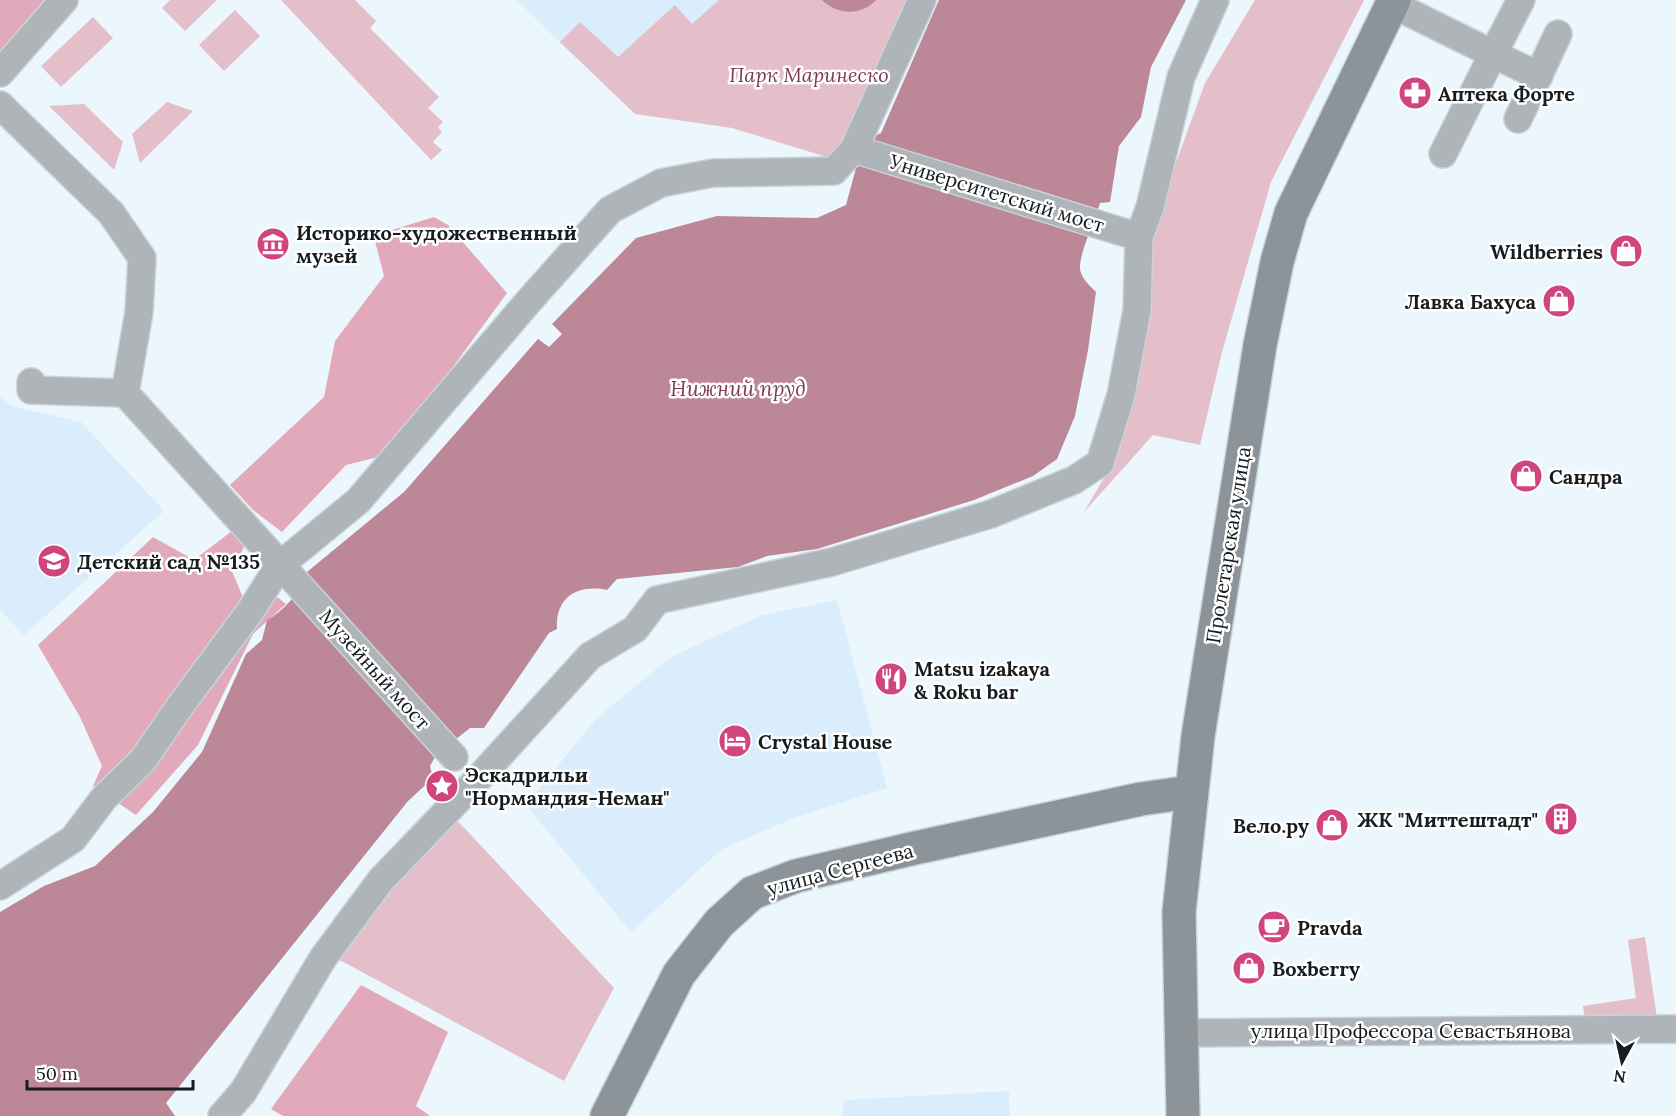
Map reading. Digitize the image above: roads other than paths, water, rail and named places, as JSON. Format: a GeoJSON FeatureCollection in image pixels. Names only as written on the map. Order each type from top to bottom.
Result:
{"type":"FeatureCollection","features":[{"type":"Feature","properties":{"kind":"main road","name":"Пролетарская улица"},"geometry":{"type":"LineString","coordinates":[[1183,1116],[1179,912],[1190,792],[1260,345],[1277,262],[1291,213],[1393,2]]}},
{"type":"Feature","properties":{"kind":"main road","name":"улица Сергеева"},"geometry":{"type":"LineString","coordinates":[[607,1116],[679,974],[719,923],[752,894],[796,876],[915,848],[1141,799],[1190,792]]}},
{"type":"Feature","properties":{"kind":"street"},"geometry":{"type":"LineString","coordinates":[[0,73],[64,0]]}},
{"type":"Feature","properties":{"kind":"street"},"geometry":{"type":"LineString","coordinates":[[0,886],[73,839],[104,798],[143,760],[186,697],[249,614],[358,501],[609,210],[660,183],[713,173],[834,171],[854,149],[922,0]]}},
{"type":"Feature","properties":{"kind":"street"},"geometry":{"type":"LineString","coordinates":[[222,1116],[243,1092],[319,963],[381,880],[477,780],[590,656],[635,629],[657,600],[832,562],[990,514],[1074,480],[1100,463],[1120,395],[1137,310],[1140,237],[1150,207],[1181,77],[1215,0]]}},
{"type":"Feature","properties":{"kind":"street"},"geometry":{"type":"LineString","coordinates":[[1443,154],[1521,0]]}},
{"type":"Feature","properties":{"kind":"street"},"geometry":{"type":"LineString","coordinates":[[1393,2],[1539,76]]}},
{"type":"Feature","properties":{"kind":"street"},"geometry":{"type":"LineString","coordinates":[[1518,119],[1558,34]]}},
{"type":"Feature","properties":{"kind":"street"},"geometry":{"type":"LineString","coordinates":[[0,105],[111,213],[141,258],[139,312],[125,393],[31,390],[31,382]]}},
{"type":"Feature","properties":{"kind":"street","name":"Университетский мост"},"geometry":{"type":"LineString","coordinates":[[854,149],[1140,237]]}},
{"type":"Feature","properties":{"kind":"street","name":"Музейный мост"},"geometry":{"type":"LineString","coordinates":[[125,393],[454,757]]}},
{"type":"Feature","properties":{"kind":"street","name":"улица Профессора Севастьянова"},"geometry":{"type":"LineString","coordinates":[[1181,1033],[1676,1029]]}},
{"type":"Feature","properties":{"kind":"water"},"geometry":{"type":"Polygon","coordinates":[[[822,0],[876,0],[864,9],[849,12],[835,9],[822,0]]]}},
{"type":"Feature","properties":{"kind":"water","name":"Нижний пруд"},"geometry":{"type":"Polygon","coordinates":[[[939,0],[1186,0],[1151,67],[1141,117],[1119,146],[1110,202],[1100,203],[1082,254],[1080,268],[1082,275],[1096,292],[1075,416],[1057,459],[1033,476],[974,500],[817,549],[767,556],[738,567],[617,579],[607,590],[587,589],[571,595],[560,608],[557,629],[549,633],[484,728],[470,728],[436,755],[430,766],[433,778],[408,801],[166,1103],[175,1116],[0,1116],[0,912],[44,886],[95,866],[153,812],[202,752],[246,654],[262,640],[267,620],[292,599],[302,585],[307,572],[404,492],[538,339],[549,347],[562,334],[552,324],[636,238],[717,216],[817,218],[846,205],[863,142],[881,133],[939,0]]]}},
{"type":"Feature","properties":{"kind":"place","name":"Аптека Форте"},"geometry":{"type":"Point","coordinates":[1415,93]}},
{"type":"Feature","properties":{"kind":"place","name":"Историко-художественный музей"},"geometry":{"type":"Point","coordinates":[273,244]}},
{"type":"Feature","properties":{"kind":"place","name":"Wildberries"},"geometry":{"type":"Point","coordinates":[1626,251]}},
{"type":"Feature","properties":{"kind":"place","name":"Лавка Бахуса"},"geometry":{"type":"Point","coordinates":[1559,301]}},
{"type":"Feature","properties":{"kind":"place","name":"Сандра"},"geometry":{"type":"Point","coordinates":[1526,476]}},
{"type":"Feature","properties":{"kind":"place","name":"Детский сад №135"},"geometry":{"type":"Point","coordinates":[54,561]}},
{"type":"Feature","properties":{"kind":"place","name":"Matsu izakaya & Roku bar"},"geometry":{"type":"Point","coordinates":[891,679]}},
{"type":"Feature","properties":{"kind":"place","name":"Crystal House"},"geometry":{"type":"Point","coordinates":[735,741]}},
{"type":"Feature","properties":{"kind":"place","name":"Эскадрильи \"Нормандия-Неман\""},"geometry":{"type":"Point","coordinates":[442,786]}},
{"type":"Feature","properties":{"kind":"place","name":"ЖК \"Миттештадт\""},"geometry":{"type":"Point","coordinates":[1561,819]}},
{"type":"Feature","properties":{"kind":"place","name":"Вело.ру"},"geometry":{"type":"Point","coordinates":[1332,825]}},
{"type":"Feature","properties":{"kind":"place","name":"Pravda"},"geometry":{"type":"Point","coordinates":[1274,927]}},
{"type":"Feature","properties":{"kind":"place","name":"Boxberry"},"geometry":{"type":"Point","coordinates":[1249,968]}},
{"type":"Feature","properties":{"kind":"park label","name":"Парк Маринеско"},"geometry":{"type":"Point","coordinates":[809,74]}}]}
